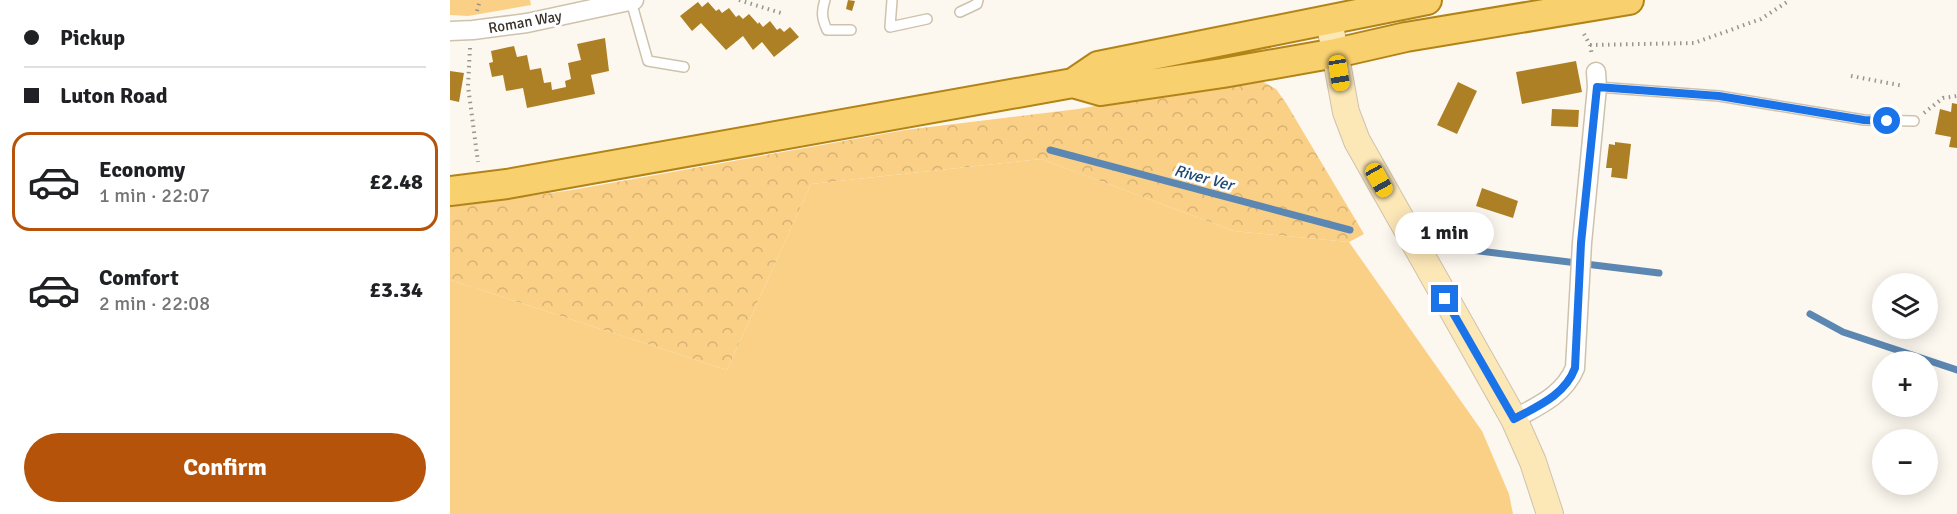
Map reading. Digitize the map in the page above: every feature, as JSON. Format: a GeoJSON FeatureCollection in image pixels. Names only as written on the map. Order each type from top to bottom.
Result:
{"type":"FeatureCollection","features":[{"type":"Feature","properties":{"kind":"main road"},"geometry":{"type":"LineString","coordinates":[[450,191],[507,184],[1073,83],[1098,66],[1427,0]]}},
{"type":"Feature","properties":{"kind":"main road"},"geometry":{"type":"LineString","coordinates":[[1073,83],[1101,91],[1223,73],[1336,53],[1535,8],[1629,0]]}},
{"type":"Feature","properties":{"kind":"main road"},"geometry":{"type":"LineString","coordinates":[[1329,20],[1346,112],[1357,141],[1514,419],[1533,462],[1550,514]]}},
{"type":"Feature","properties":{"kind":"street","name":"Roman Way"},"geometry":{"type":"LineString","coordinates":[[450,31],[527,23],[633,1]]}},
{"type":"Feature","properties":{"kind":"street"},"geometry":{"type":"LineString","coordinates":[[1514,419],[1543,404],[1558,393],[1566,385],[1575,368],[1581,243],[1597,80]]}},
{"type":"Feature","properties":{"kind":"lane"},"geometry":{"type":"LineString","coordinates":[[825,0],[822,10],[823,21],[828,30],[851,30]]}},
{"type":"Feature","properties":{"kind":"lane"},"geometry":{"type":"LineString","coordinates":[[892,0],[890,27],[927,19]]}},
{"type":"Feature","properties":{"kind":"lane"},"geometry":{"type":"LineString","coordinates":[[960,12],[976,4],[978,0]]}},
{"type":"Feature","properties":{"kind":"lane"},"geometry":{"type":"LineString","coordinates":[[633,1],[648,61],[684,67]]}},
{"type":"Feature","properties":{"kind":"lane"},"geometry":{"type":"LineString","coordinates":[[1597,80],[1719,96],[1864,120],[1914,121]]}},
{"type":"Feature","properties":{"kind":"path"},"geometry":{"type":"LineString","coordinates":[[478,162],[468,87],[469,51],[480,0]]}},
{"type":"Feature","properties":{"kind":"path"},"geometry":{"type":"LineString","coordinates":[[739,0],[781,13]]}},
{"type":"Feature","properties":{"kind":"path"},"geometry":{"type":"LineString","coordinates":[[1590,45],[1694,43],[1761,20],[1790,0]]}},
{"type":"Feature","properties":{"kind":"path"},"geometry":{"type":"LineString","coordinates":[[1851,76],[1904,86]]}},
{"type":"Feature","properties":{"kind":"path"},"geometry":{"type":"LineString","coordinates":[[1914,121],[1943,98],[1957,96]]}},
{"type":"Feature","properties":{"kind":"green space"},"geometry":{"type":"Polygon","coordinates":[[[450,0],[530,0],[531,5],[468,16],[450,15],[450,0]]]}},
{"type":"Feature","properties":{"kind":"green space"},"geometry":{"type":"Polygon","coordinates":[[[1260,80],[1276,89],[1286,103],[1364,234],[1349,242],[1234,231],[1041,159],[811,184],[727,370],[450,280],[450,207],[572,190],[905,130],[1078,109],[1237,81],[1260,80]]]}},
{"type":"Feature","properties":{"kind":"green space"},"geometry":{"type":"Polygon","coordinates":[[[1041,159],[1234,231],[1349,242],[1482,431],[1509,494],[1513,514],[450,514],[450,280],[727,370],[811,184],[1041,159]]]}},
{"type":"Feature","properties":{"kind":"building"},"geometry":{"type":"Polygon","coordinates":[[[848,0],[855,1],[852,11],[846,9],[848,0]]]}},
{"type":"Feature","properties":{"kind":"building"},"geometry":{"type":"Polygon","coordinates":[[[698,2],[702,7],[708,2],[716,11],[719,9],[722,13],[729,8],[736,17],[739,15],[743,19],[749,14],[763,27],[770,21],[777,30],[780,28],[784,32],[790,27],[799,37],[774,57],[762,42],[753,50],[743,36],[726,50],[701,23],[692,31],[680,16],[698,2]]]}},
{"type":"Feature","properties":{"kind":"building"},"geometry":{"type":"Polygon","coordinates":[[[605,38],[609,71],[591,75],[595,94],[527,108],[523,88],[506,91],[503,75],[492,77],[489,63],[493,62],[491,51],[514,46],[517,57],[527,55],[530,70],[541,68],[544,83],[551,82],[552,90],[566,87],[565,81],[571,79],[568,63],[581,60],[577,44],[605,38]]]}},
{"type":"Feature","properties":{"kind":"building"},"geometry":{"type":"Polygon","coordinates":[[[1576,61],[1582,92],[1522,104],[1516,72],[1576,61]]]}},
{"type":"Feature","properties":{"kind":"building"},"geometry":{"type":"Polygon","coordinates":[[[450,71],[464,73],[459,102],[450,100],[450,71]]]}},
{"type":"Feature","properties":{"kind":"building"},"geometry":{"type":"Polygon","coordinates":[[[1458,82],[1477,91],[1457,134],[1437,125],[1458,82]]]}},
{"type":"Feature","properties":{"kind":"building"},"geometry":{"type":"Polygon","coordinates":[[[1952,103],[1957,104],[1957,148],[1949,147],[1951,137],[1935,134],[1940,109],[1951,112],[1952,103]]]}},
{"type":"Feature","properties":{"kind":"building"},"geometry":{"type":"Polygon","coordinates":[[[1552,109],[1579,110],[1578,127],[1551,126],[1552,109]]]}},
{"type":"Feature","properties":{"kind":"building"},"geometry":{"type":"Polygon","coordinates":[[[1615,142],[1631,144],[1627,179],[1611,177],[1612,168],[1606,168],[1609,144],[1615,145],[1615,142]]]}},
{"type":"Feature","properties":{"kind":"building"},"geometry":{"type":"Polygon","coordinates":[[[1482,188],[1518,201],[1513,218],[1476,206],[1482,188]]]}},
{"type":"Feature","properties":{"kind":"waterway","name":"River Ver"},"geometry":{"type":"LineString","coordinates":[[1050,150],[1350,230]]}},
{"type":"Feature","properties":{"kind":"waterway","name":"River Ver"},"geometry":{"type":"LineString","coordinates":[[1463,249],[1659,273]]}},
{"type":"Feature","properties":{"kind":"waterway","name":"River Ver"},"geometry":{"type":"LineString","coordinates":[[1810,314],[1843,332],[1957,370]]}},
{"type":"Feature","properties":{"kind":"route"},"geometry":{"type":"LineString","coordinates":[[1445,299],[1514,419],[1543,404],[1566,385],[1575,368],[1581,243],[1597,87],[1719,96],[1864,120],[1887,121]]}}]}
